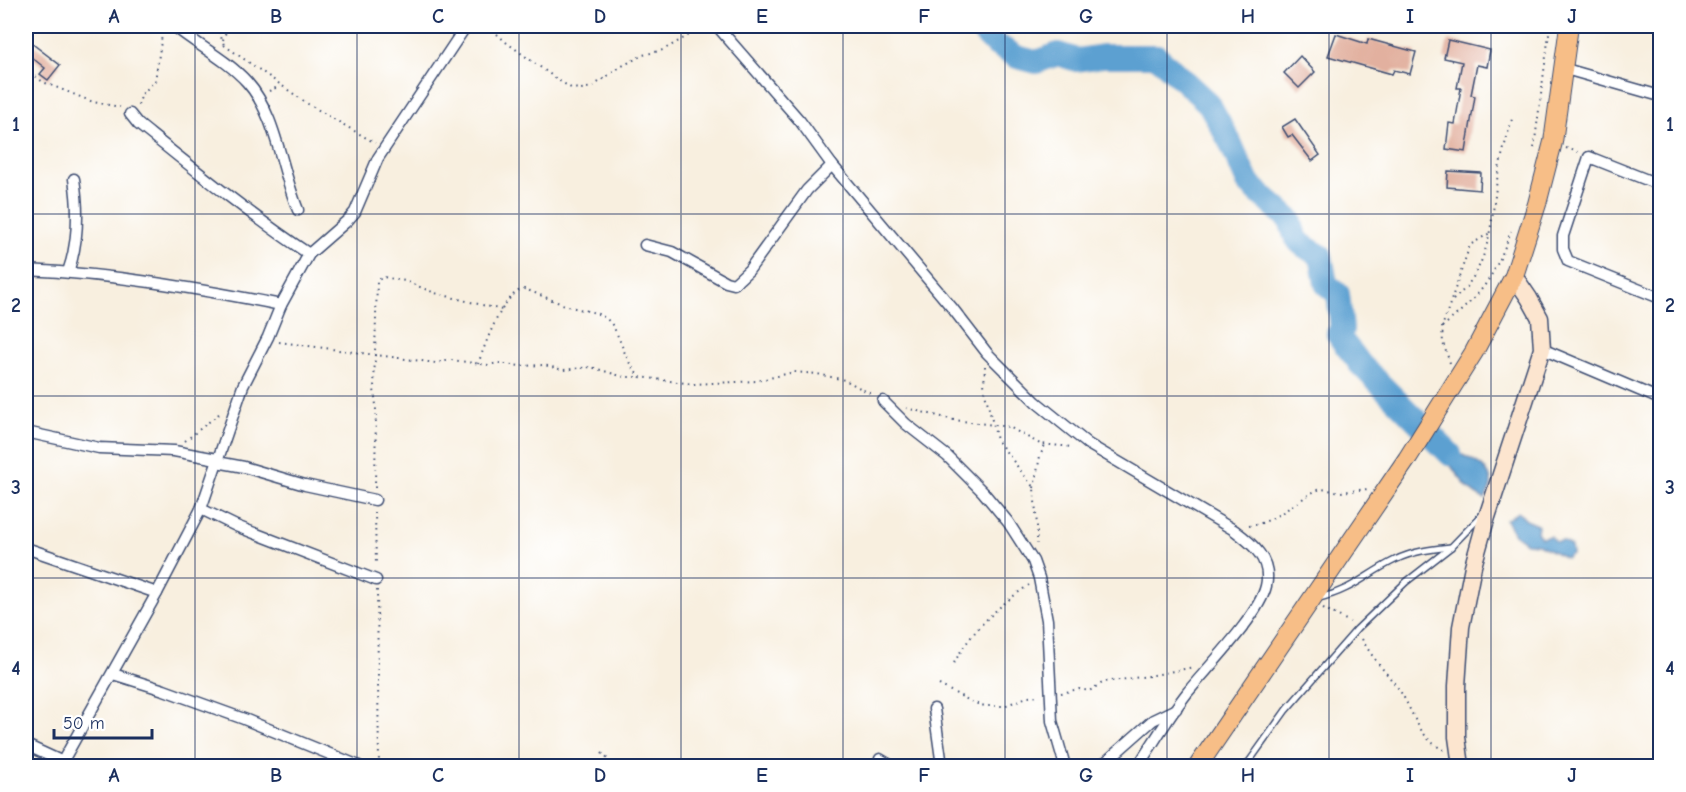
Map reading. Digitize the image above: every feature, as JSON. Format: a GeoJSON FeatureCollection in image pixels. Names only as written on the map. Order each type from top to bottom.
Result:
{"type":"FeatureCollection","features":[{"type":"Feature","properties":{"kind":"highway"},"geometry":{"type":"LineString","coordinates":[[1198,766],[1407,459],[1455,384],[1514,276],[1537,204],[1553,142],[1569,26]]}},
{"type":"Feature","properties":{"kind":"main road"},"geometry":{"type":"LineString","coordinates":[[1460,760],[1457,737],[1457,686],[1461,627],[1473,566],[1542,350],[1540,318],[1514,276]]}},
{"type":"Feature","properties":{"kind":"street"},"geometry":{"type":"LineString","coordinates":[[174,26],[229,66],[253,89],[266,112],[274,133],[288,186],[298,210]]}},
{"type":"Feature","properties":{"kind":"street"},"geometry":{"type":"LineString","coordinates":[[26,745],[61,764],[113,674],[201,509],[235,403],[268,337],[281,305],[309,254],[355,212],[371,171],[384,148],[466,26]]}},
{"type":"Feature","properties":{"kind":"street"},"geometry":{"type":"LineString","coordinates":[[717,26],[800,121],[832,165],[987,352],[1036,402],[1088,444],[1234,530],[1253,543],[1263,557],[1266,586],[1254,609],[1177,708],[1138,766]]}},
{"type":"Feature","properties":{"kind":"street"},"geometry":{"type":"LineString","coordinates":[[1562,68],[1660,96]]}},
{"type":"Feature","properties":{"kind":"street"},"geometry":{"type":"LineString","coordinates":[[131,116],[222,192],[309,254]]}},
{"type":"Feature","properties":{"kind":"street"},"geometry":{"type":"LineString","coordinates":[[1660,185],[1589,157],[1563,237],[1563,249],[1568,261],[1660,298]]}},
{"type":"Feature","properties":{"kind":"street"},"geometry":{"type":"LineString","coordinates":[[645,245],[672,252],[726,282],[734,284],[749,270],[807,190],[832,165]]}},
{"type":"Feature","properties":{"kind":"street"},"geometry":{"type":"LineString","coordinates":[[68,272],[74,256],[78,230],[74,179]]}},
{"type":"Feature","properties":{"kind":"street"},"geometry":{"type":"LineString","coordinates":[[26,270],[106,275],[281,305]]}},
{"type":"Feature","properties":{"kind":"street"},"geometry":{"type":"LineString","coordinates":[[1542,350],[1660,399]]}},
{"type":"Feature","properties":{"kind":"street"},"geometry":{"type":"LineString","coordinates":[[883,401],[906,424],[947,456],[983,492],[1008,522],[1033,561],[1039,578],[1047,620],[1052,721],[1065,766]]}},
{"type":"Feature","properties":{"kind":"street"},"geometry":{"type":"LineString","coordinates":[[26,432],[99,448],[174,451],[244,467],[305,485],[375,500]]}},
{"type":"Feature","properties":{"kind":"street"},"geometry":{"type":"LineString","coordinates":[[201,509],[236,526],[376,580]]}},
{"type":"Feature","properties":{"kind":"street"},"geometry":{"type":"LineString","coordinates":[[26,548],[157,593]]}},
{"type":"Feature","properties":{"kind":"street"},"geometry":{"type":"LineString","coordinates":[[113,674],[244,719],[359,766]]}},
{"type":"Feature","properties":{"kind":"street"},"geometry":{"type":"LineString","coordinates":[[1101,766],[1153,720],[1177,708]]}},
{"type":"Feature","properties":{"kind":"street"},"geometry":{"type":"LineString","coordinates":[[934,709],[942,766]]}},
{"type":"Feature","properties":{"kind":"street"},"geometry":{"type":"LineString","coordinates":[[880,759],[892,766]]}},
{"type":"Feature","properties":{"kind":"lane"},"geometry":{"type":"LineString","coordinates":[[1245,766],[1286,710],[1357,629],[1406,582],[1451,547],[1491,507]]}},
{"type":"Feature","properties":{"kind":"lane"},"geometry":{"type":"LineString","coordinates":[[1310,602],[1346,590],[1394,560],[1412,553],[1451,547]]}},
{"type":"Feature","properties":{"kind":"path"},"geometry":{"type":"LineString","coordinates":[[26,69],[43,82],[93,102],[122,108],[131,116],[142,94],[155,81],[161,31],[164,26]]}},
{"type":"Feature","properties":{"kind":"path"},"geometry":{"type":"LineString","coordinates":[[217,26],[229,66]]}},
{"type":"Feature","properties":{"kind":"path"},"geometry":{"type":"LineString","coordinates":[[223,41],[228,26]]}},
{"type":"Feature","properties":{"kind":"path"},"geometry":{"type":"LineString","coordinates":[[432,26],[454,41]]}},
{"type":"Feature","properties":{"kind":"path"},"geometry":{"type":"LineString","coordinates":[[488,26],[507,43],[571,88],[592,87],[643,55],[663,50],[705,26]]}},
{"type":"Feature","properties":{"kind":"path"},"geometry":{"type":"LineString","coordinates":[[1534,151],[1550,26]]}},
{"type":"Feature","properties":{"kind":"path"},"geometry":{"type":"LineString","coordinates":[[224,45],[308,105],[384,148]]}},
{"type":"Feature","properties":{"kind":"path"},"geometry":{"type":"LineString","coordinates":[[1453,300],[1468,286],[1486,251],[1491,232],[1496,186],[1512,119]]}},
{"type":"Feature","properties":{"kind":"path"},"geometry":{"type":"LineString","coordinates":[[1553,142],[1589,157]]}},
{"type":"Feature","properties":{"kind":"path"},"geometry":{"type":"LineString","coordinates":[[1442,327],[1466,307],[1486,284],[1502,256],[1514,222]]}},
{"type":"Feature","properties":{"kind":"path"},"geometry":{"type":"LineString","coordinates":[[1455,384],[1443,344],[1442,327],[1470,245],[1491,232]]}},
{"type":"Feature","properties":{"kind":"path"},"geometry":{"type":"LineString","coordinates":[[379,766],[380,703],[375,500],[377,281],[383,277],[405,281],[435,293],[502,310]]}},
{"type":"Feature","properties":{"kind":"path"},"geometry":{"type":"LineString","coordinates":[[478,364],[502,310],[511,296],[518,290],[524,289],[570,307],[598,314],[612,325],[632,369],[640,377]]}},
{"type":"Feature","properties":{"kind":"path"},"geometry":{"type":"LineString","coordinates":[[268,337],[290,345],[436,363],[451,360],[478,364],[544,365],[562,370],[591,367],[614,376],[693,384],[757,381],[794,372],[817,374],[844,380],[883,401],[954,420],[1014,429],[1040,444],[1074,447],[1088,444]]}},
{"type":"Feature","properties":{"kind":"path"},"geometry":{"type":"LineString","coordinates":[[987,352],[984,389],[999,445],[1034,488]]}},
{"type":"Feature","properties":{"kind":"path"},"geometry":{"type":"LineString","coordinates":[[174,451],[205,424],[235,403]]}},
{"type":"Feature","properties":{"kind":"path"},"geometry":{"type":"LineString","coordinates":[[1033,561],[1038,536],[1034,488],[1040,456],[1045,445]]}},
{"type":"Feature","properties":{"kind":"path"},"geometry":{"type":"LineString","coordinates":[[1234,530],[1274,518],[1302,498],[1321,489],[1341,492],[1389,486]]}},
{"type":"Feature","properties":{"kind":"path"},"geometry":{"type":"LineString","coordinates":[[954,663],[984,621],[1039,578]]}},
{"type":"Feature","properties":{"kind":"path"},"geometry":{"type":"LineString","coordinates":[[1310,602],[1336,614],[1357,629],[1374,660],[1404,697],[1414,719],[1427,737],[1437,747],[1460,760]]}},
{"type":"Feature","properties":{"kind":"path"},"geometry":{"type":"LineString","coordinates":[[939,685],[974,703],[985,706],[1004,706],[1027,698],[1079,689],[1089,691],[1104,682],[1211,664]]}},
{"type":"Feature","properties":{"kind":"path"},"geometry":{"type":"LineString","coordinates":[[602,753],[614,766]]}},
{"type":"Feature","properties":{"kind":"water"},"geometry":{"type":"Polygon","coordinates":[[[1456,452],[1479,464],[1488,473],[1491,485],[1485,499],[1467,487],[1444,457],[1456,452]]]}},
{"type":"Feature","properties":{"kind":"water"},"geometry":{"type":"Polygon","coordinates":[[[1518,512],[1526,520],[1538,525],[1537,532],[1541,538],[1550,536],[1556,542],[1563,541],[1571,547],[1572,554],[1566,558],[1538,544],[1526,543],[1514,534],[1506,520],[1518,512]]]}},
{"type":"Feature","properties":{"kind":"building"},"geometry":{"type":"Polygon","coordinates":[[[1336,34],[1367,44],[1368,39],[1416,52],[1410,74],[1394,70],[1392,74],[1328,56],[1336,34]]]}},
{"type":"Feature","properties":{"kind":"building"},"geometry":{"type":"Polygon","coordinates":[[[26,39],[60,65],[48,80],[40,74],[45,68],[26,53],[26,39]]]}},
{"type":"Feature","properties":{"kind":"building"},"geometry":{"type":"Polygon","coordinates":[[[1448,40],[1490,50],[1487,67],[1477,65],[1471,95],[1475,96],[1466,152],[1446,149],[1449,123],[1455,124],[1461,88],[1457,88],[1462,62],[1444,58],[1448,40]]]}},
{"type":"Feature","properties":{"kind":"building"},"geometry":{"type":"Polygon","coordinates":[[[1300,56],[1315,72],[1299,88],[1284,73],[1300,56]]]}},
{"type":"Feature","properties":{"kind":"building"},"geometry":{"type":"Polygon","coordinates":[[[1295,119],[1320,155],[1312,161],[1292,135],[1288,137],[1282,127],[1295,119]]]}},
{"type":"Feature","properties":{"kind":"building"},"geometry":{"type":"Polygon","coordinates":[[[1448,171],[1481,173],[1480,190],[1447,187],[1448,171]]]}},
{"type":"Feature","properties":{"kind":"waterway"},"geometry":{"type":"LineString","coordinates":[[977,26],[995,44],[1017,57],[1036,62],[1058,54],[1077,60],[1103,56],[1157,56],[1209,104],[1230,142],[1248,183],[1291,221],[1294,234],[1300,243],[1321,256],[1326,284],[1338,294],[1342,329],[1338,334],[1343,342],[1360,364],[1450,454]]}}]}
